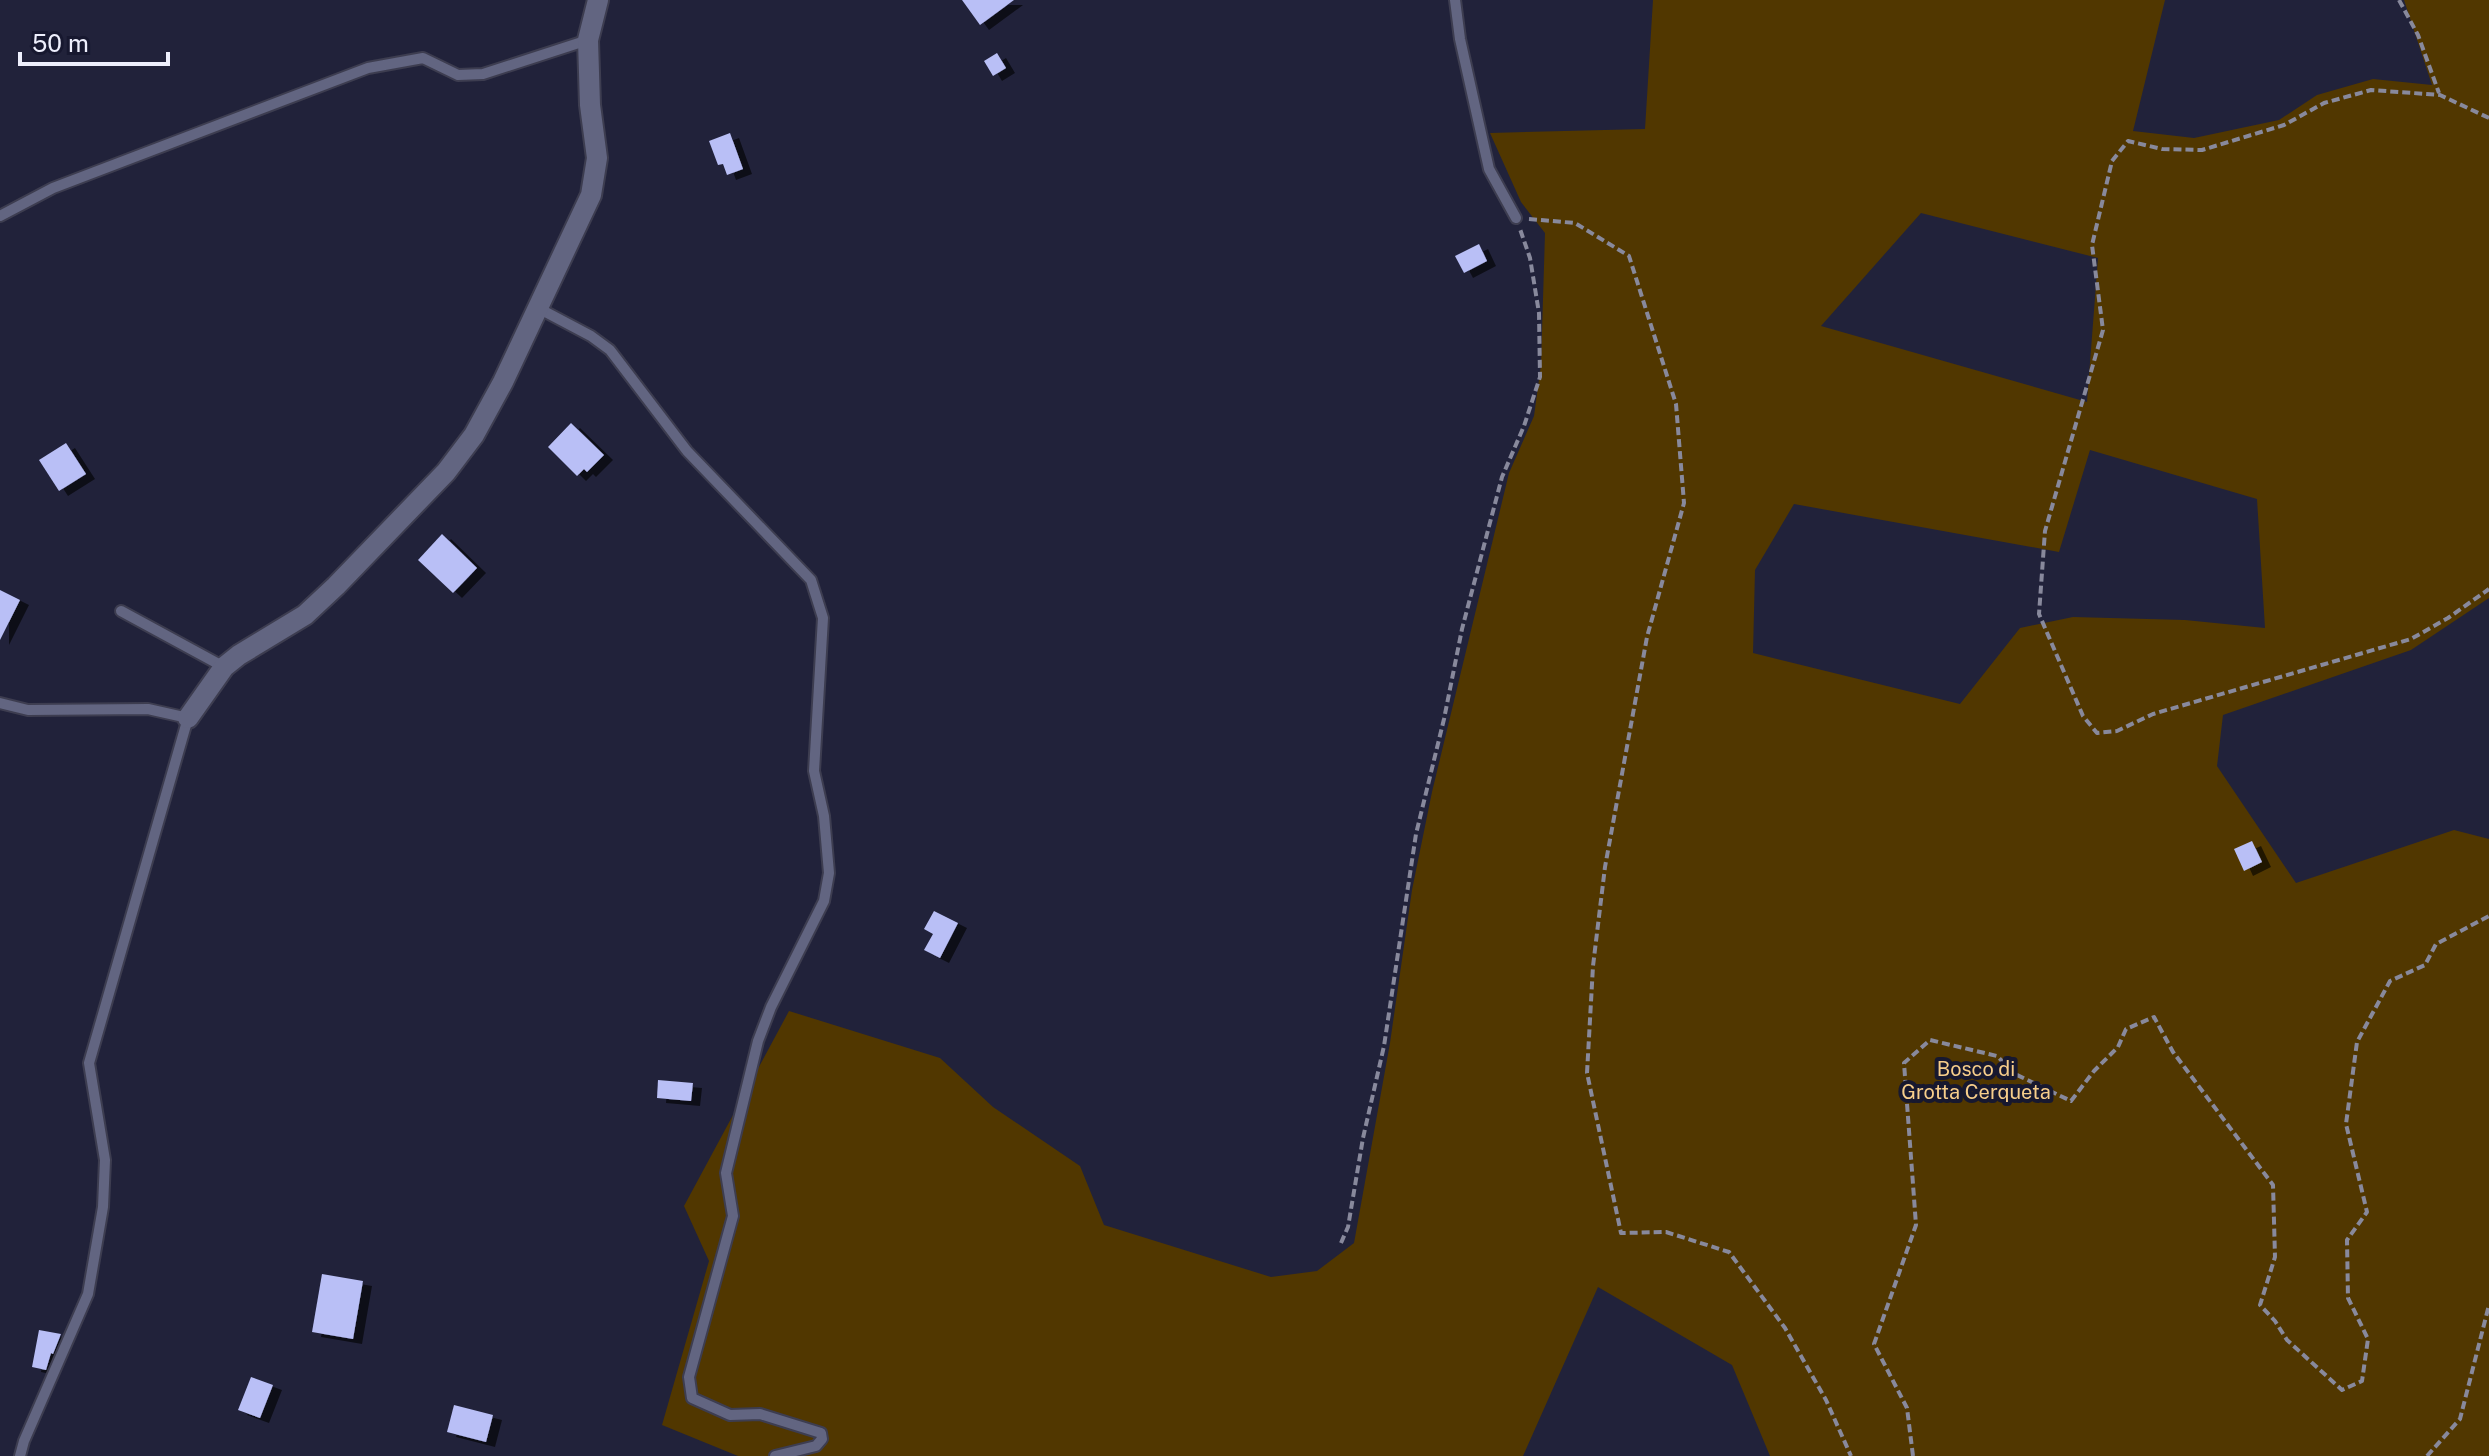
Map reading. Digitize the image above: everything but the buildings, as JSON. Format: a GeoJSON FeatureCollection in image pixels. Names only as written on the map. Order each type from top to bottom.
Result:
{"type":"FeatureCollection","features":[{"type":"Feature","properties":{"kind":"street"},"geometry":{"type":"LineString","coordinates":[[188,718],[224,667],[305,615],[446,472],[474,435],[591,195],[597,158],[587,65],[588,40],[598,0]]}},
{"type":"Feature","properties":{"kind":"lane"},"geometry":{"type":"LineString","coordinates":[[1455,0],[1460,39],[1489,169],[1516,218]]}},
{"type":"Feature","properties":{"kind":"lane"},"geometry":{"type":"LineString","coordinates":[[0,216],[53,188],[368,68],[423,58],[458,75],[483,74],[588,40]]}},
{"type":"Feature","properties":{"kind":"lane"},"geometry":{"type":"LineString","coordinates":[[538,308],[591,336],[610,350],[687,451],[792,557],[811,580],[820,601],[823,639],[814,771],[824,816],[829,873],[824,901],[771,1007],[758,1041],[726,1173],[733,1216],[689,1377],[692,1398],[730,1415],[760,1414],[821,1433],[822,1439],[816,1446],[775,1456]]}},
{"type":"Feature","properties":{"kind":"lane"},"geometry":{"type":"LineString","coordinates":[[121,611],[224,667]]}},
{"type":"Feature","properties":{"kind":"lane"},"geometry":{"type":"LineString","coordinates":[[0,703],[28,710],[148,709],[188,718],[89,1063],[105,1160],[103,1207],[88,1294],[20,1456]]}},
{"type":"Feature","properties":{"kind":"path"},"geometry":{"type":"LineString","coordinates":[[2399,0],[2418,35],[2440,95]]}},
{"type":"Feature","properties":{"kind":"path"},"geometry":{"type":"LineString","coordinates":[[2489,118],[2440,95],[2371,90],[2324,103],[2284,125],[2202,150],[2162,149],[2128,141],[2112,161],[2092,245],[2103,330],[2045,531],[2039,614],[2083,716],[2097,733],[2117,731],[2153,714],[2411,639],[2489,589]]}},
{"type":"Feature","properties":{"kind":"path"},"geometry":{"type":"LineString","coordinates":[[1341,1243],[1348,1227],[1363,1138],[1384,1046],[1416,834],[1462,629],[1502,477],[1524,426],[1540,377],[1539,313],[1530,258],[1516,218],[1575,223],[1629,256],[1676,404],[1684,503],[1647,637],[1605,867],[1593,966],[1587,1073],[1621,1233],[1666,1232],[1729,1252],[1785,1328],[1826,1400],[1851,1456]]}},
{"type":"Feature","properties":{"kind":"path"},"geometry":{"type":"LineString","coordinates":[[1913,1456],[1907,1408],[1874,1344],[1916,1225],[1904,1063],[1930,1040],[1997,1056],[2015,1074],[2071,1101],[2118,1047],[2126,1029],[2154,1017],[2173,1052],[2273,1185],[2275,1257],[2260,1305],[2287,1340],[2342,1390],[2362,1381],[2368,1339],[2348,1298],[2347,1240],[2367,1212],[2346,1124],[2357,1042],[2390,981],[2425,965],[2436,944],[2489,916]]}},
{"type":"Feature","properties":{"kind":"path"},"geometry":{"type":"LineString","coordinates":[[2427,1456],[2460,1419],[2489,1305]]}},
{"type":"Feature","properties":{"kind":"green space","name":"Bosco di Grotta Cerqueta"},"geometry":{"type":"Polygon","coordinates":[[[1653,0],[2165,0],[2133,131],[2194,138],[2279,120],[2317,95],[2373,79],[2432,85],[2404,0],[2489,0],[2489,598],[2411,650],[2223,715],[2217,766],[2296,883],[2454,830],[2489,839],[2489,1456],[1770,1456],[1732,1365],[1598,1287],[1523,1456],[738,1456],[662,1425],[709,1261],[684,1206],[789,1011],[940,1058],[993,1107],[1080,1166],[1104,1225],[1271,1277],[1317,1271],[1354,1243],[1390,1043],[1412,890],[1432,792],[1509,473],[1534,416],[1541,365],[1545,233],[1521,202],[1490,133],[1645,129],[1653,0]],[[1921,213],[1821,326],[2087,402],[2098,258],[1921,213]],[[2090,450],[2059,552],[1794,504],[1755,570],[1753,653],[1960,704],[2020,628],[2073,617],[2185,620],[2265,628],[2257,499],[2090,450]]]}}]}
